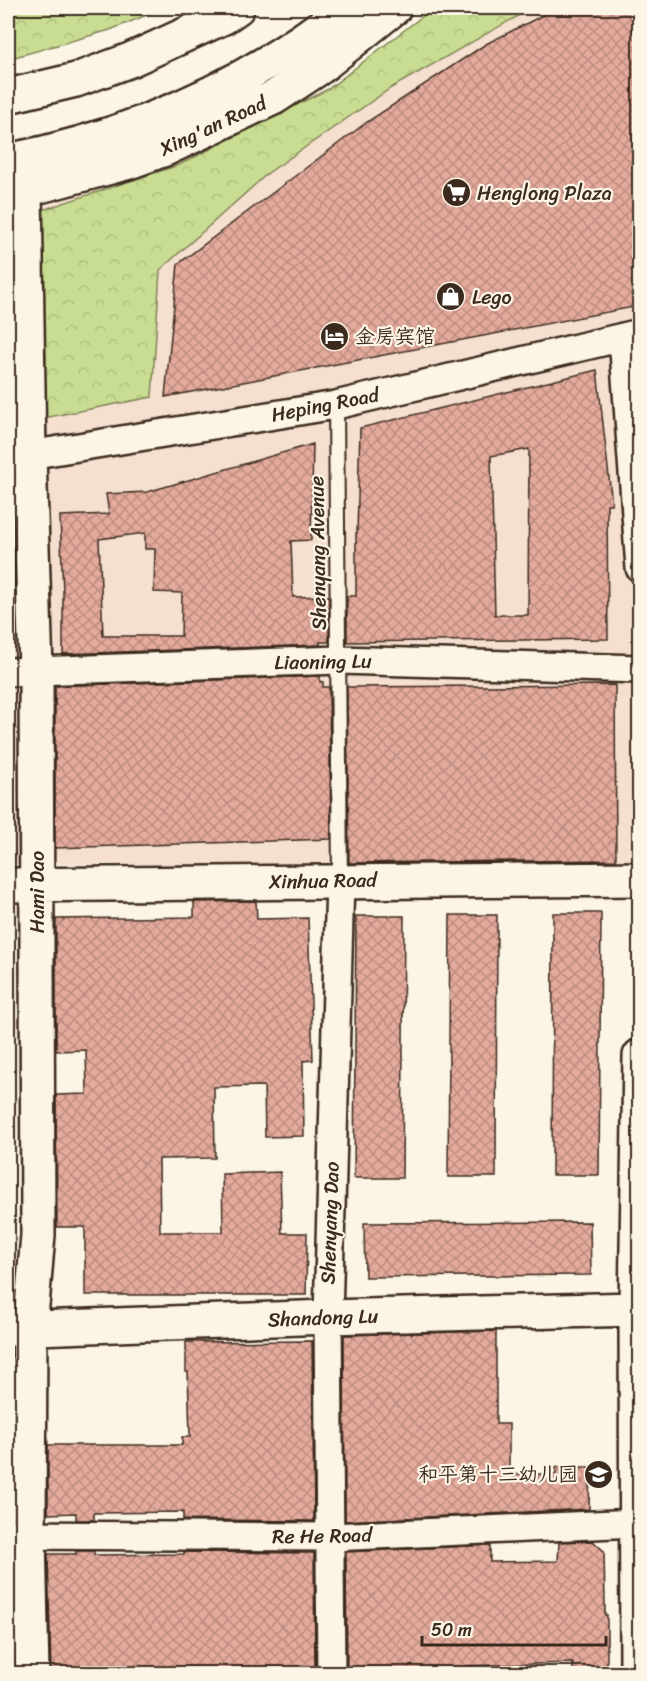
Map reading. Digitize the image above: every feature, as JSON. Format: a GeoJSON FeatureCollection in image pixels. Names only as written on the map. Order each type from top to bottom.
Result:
{"type":"FeatureCollection","features":[{"type":"Feature","properties":{"kind":"street"},"geometry":{"type":"LineString","coordinates":[[8,96],[76,80],[130,60],[224,17],[237,8]]}},
{"type":"Feature","properties":{"kind":"street","name":"Xing'an Road"},"geometry":{"type":"LineString","coordinates":[[13,180],[98,140],[192,103],[282,53],[325,25],[346,8]]}},
{"type":"Feature","properties":{"kind":"street","name":"Xing'an Road"},"geometry":{"type":"LineString","coordinates":[[13,180],[129,162],[175,144],[275,97],[319,68],[388,9]]}},
{"type":"Feature","properties":{"kind":"street","name":"Hami Dao"},"geometry":{"type":"LineString","coordinates":[[13,180],[22,671],[22,885],[38,1235],[19,1329],[18,1535],[32,1674]]}},
{"type":"Feature","properties":{"kind":"street"},"geometry":{"type":"LineString","coordinates":[[631,335],[639,568]]}},
{"type":"Feature","properties":{"kind":"street","name":"Heping Road"},"geometry":{"type":"LineString","coordinates":[[18,455],[336,405],[631,335]]}},
{"type":"Feature","properties":{"kind":"street","name":"Liaoning Lu"},"geometry":{"type":"LineString","coordinates":[[22,671],[339,660],[639,669]]}},
{"type":"Feature","properties":{"kind":"street","name":"Xinhua Road"},"geometry":{"type":"LineString","coordinates":[[22,885],[639,879]]}},
{"type":"Feature","properties":{"kind":"street","name":"Shenyang Dao"},"geometry":{"type":"LineString","coordinates":[[332,1674],[327,1317],[340,881]]}},
{"type":"Feature","properties":{"kind":"street"},"geometry":{"type":"LineString","coordinates":[[637,1674],[639,1056]]}},
{"type":"Feature","properties":{"kind":"street","name":"Shandong Lu"},"geometry":{"type":"LineString","coordinates":[[19,1329],[327,1317],[638,1309]]}},
{"type":"Feature","properties":{"kind":"street","name":"Re He Road"},"geometry":{"type":"LineString","coordinates":[[18,1535],[331,1537],[636,1523]]}},
{"type":"Feature","properties":{"kind":"lane","name":"Shenyang Avenue"},"geometry":{"type":"LineString","coordinates":[[336,405],[340,881]]}},
{"type":"Feature","properties":{"kind":"shaded area"},"geometry":{"type":"Polygon","coordinates":[[[433,8],[639,8],[639,870],[8,863],[8,218],[133,176],[275,116],[328,89],[433,8]]]}},
{"type":"Feature","properties":{"kind":"green space"},"geometry":{"type":"Polygon","coordinates":[[[8,8],[164,8],[110,30],[8,59],[8,8]]]}},
{"type":"Feature","properties":{"kind":"green space"},"geometry":{"type":"Polygon","coordinates":[[[433,8],[532,8],[391,88],[268,173],[160,270],[152,397],[43,418],[46,355],[39,211],[179,165],[328,89],[433,8]]]}},
{"type":"Feature","properties":{"kind":"building","name":"Henglong Plaza"},"geometry":{"type":"Polygon","coordinates":[[[557,8],[639,8],[639,306],[165,397],[178,264],[367,122],[486,44],[557,8]]]}},
{"type":"Feature","properties":{"kind":"building"},"geometry":{"type":"Polygon","coordinates":[[[597,370],[612,504],[607,504],[608,639],[347,642],[347,596],[356,596],[360,428],[597,370]],[[529,449],[491,456],[495,615],[528,615],[529,449]]]}},
{"type":"Feature","properties":{"kind":"building"},"geometry":{"type":"Polygon","coordinates":[[[313,444],[311,540],[291,541],[293,597],[329,596],[329,642],[320,642],[320,645],[63,654],[60,516],[109,514],[106,494],[147,492],[313,444]],[[145,533],[99,539],[103,636],[181,636],[182,593],[154,592],[155,549],[145,549],[145,533]]]}},
{"type":"Feature","properties":{"kind":"building"},"geometry":{"type":"Polygon","coordinates":[[[320,676],[323,687],[329,687],[331,839],[55,848],[55,686],[320,676]]]}},
{"type":"Feature","properties":{"kind":"building"},"geometry":{"type":"Polygon","coordinates":[[[615,685],[616,860],[349,863],[347,687],[615,685]]]}},
{"type":"Feature","properties":{"kind":"building"},"geometry":{"type":"Polygon","coordinates":[[[256,901],[257,919],[308,918],[313,1060],[303,1061],[304,1136],[265,1137],[264,1086],[214,1087],[215,1158],[159,1159],[160,1232],[223,1232],[222,1174],[280,1172],[282,1233],[307,1233],[306,1295],[85,1295],[85,1227],[57,1227],[56,1095],[87,1094],[86,1050],[56,1051],[56,919],[194,917],[194,902],[256,901]]]}},
{"type":"Feature","properties":{"kind":"building"},"geometry":{"type":"Polygon","coordinates":[[[553,913],[601,913],[599,1175],[552,1175],[553,913]]]}},
{"type":"Feature","properties":{"kind":"building"},"geometry":{"type":"Polygon","coordinates":[[[450,915],[497,915],[496,1177],[448,1177],[450,915]]]}},
{"type":"Feature","properties":{"kind":"building"},"geometry":{"type":"Polygon","coordinates":[[[356,916],[404,916],[402,1178],[354,1178],[356,916]]]}},
{"type":"Feature","properties":{"kind":"building"},"geometry":{"type":"Polygon","coordinates":[[[590,1222],[591,1275],[365,1277],[364,1223],[590,1222]]]}},
{"type":"Feature","properties":{"kind":"building"},"geometry":{"type":"Polygon","coordinates":[[[496,1331],[496,1424],[509,1424],[509,1474],[556,1474],[556,1467],[590,1467],[589,1509],[345,1521],[344,1335],[496,1331]]]}},
{"type":"Feature","properties":{"kind":"building"},"geometry":{"type":"Polygon","coordinates":[[[312,1341],[314,1521],[183,1520],[183,1512],[94,1513],[94,1520],[76,1520],[76,1513],[48,1514],[48,1445],[182,1445],[182,1437],[190,1437],[186,1342],[312,1341]]]}},
{"type":"Feature","properties":{"kind":"building"},"geometry":{"type":"Polygon","coordinates":[[[8,1445],[11,1445],[10,1514],[8,1514],[8,1445]]]}},
{"type":"Feature","properties":{"kind":"building"},"geometry":{"type":"Polygon","coordinates":[[[593,1541],[604,1551],[607,1674],[573,1674],[573,1663],[466,1666],[466,1674],[347,1672],[346,1552],[490,1545],[490,1562],[558,1561],[559,1542],[593,1541]]]}},
{"type":"Feature","properties":{"kind":"building"},"geometry":{"type":"Polygon","coordinates":[[[76,1551],[94,1551],[94,1555],[184,1554],[184,1552],[314,1553],[315,1674],[51,1674],[48,1554],[76,1554],[76,1551]]]}},
{"type":"Feature","properties":{"kind":"place","name":"Henglong Plaza"},"geometry":{"type":"Point","coordinates":[456,193]}},
{"type":"Feature","properties":{"kind":"place","name":"Lego"},"geometry":{"type":"Point","coordinates":[451,297]}},
{"type":"Feature","properties":{"kind":"place","name":"金房宾馆"},"geometry":{"type":"Point","coordinates":[334,336]}},
{"type":"Feature","properties":{"kind":"place","name":"和平第十三幼儿园"},"geometry":{"type":"Point","coordinates":[599,1474]}}]}
